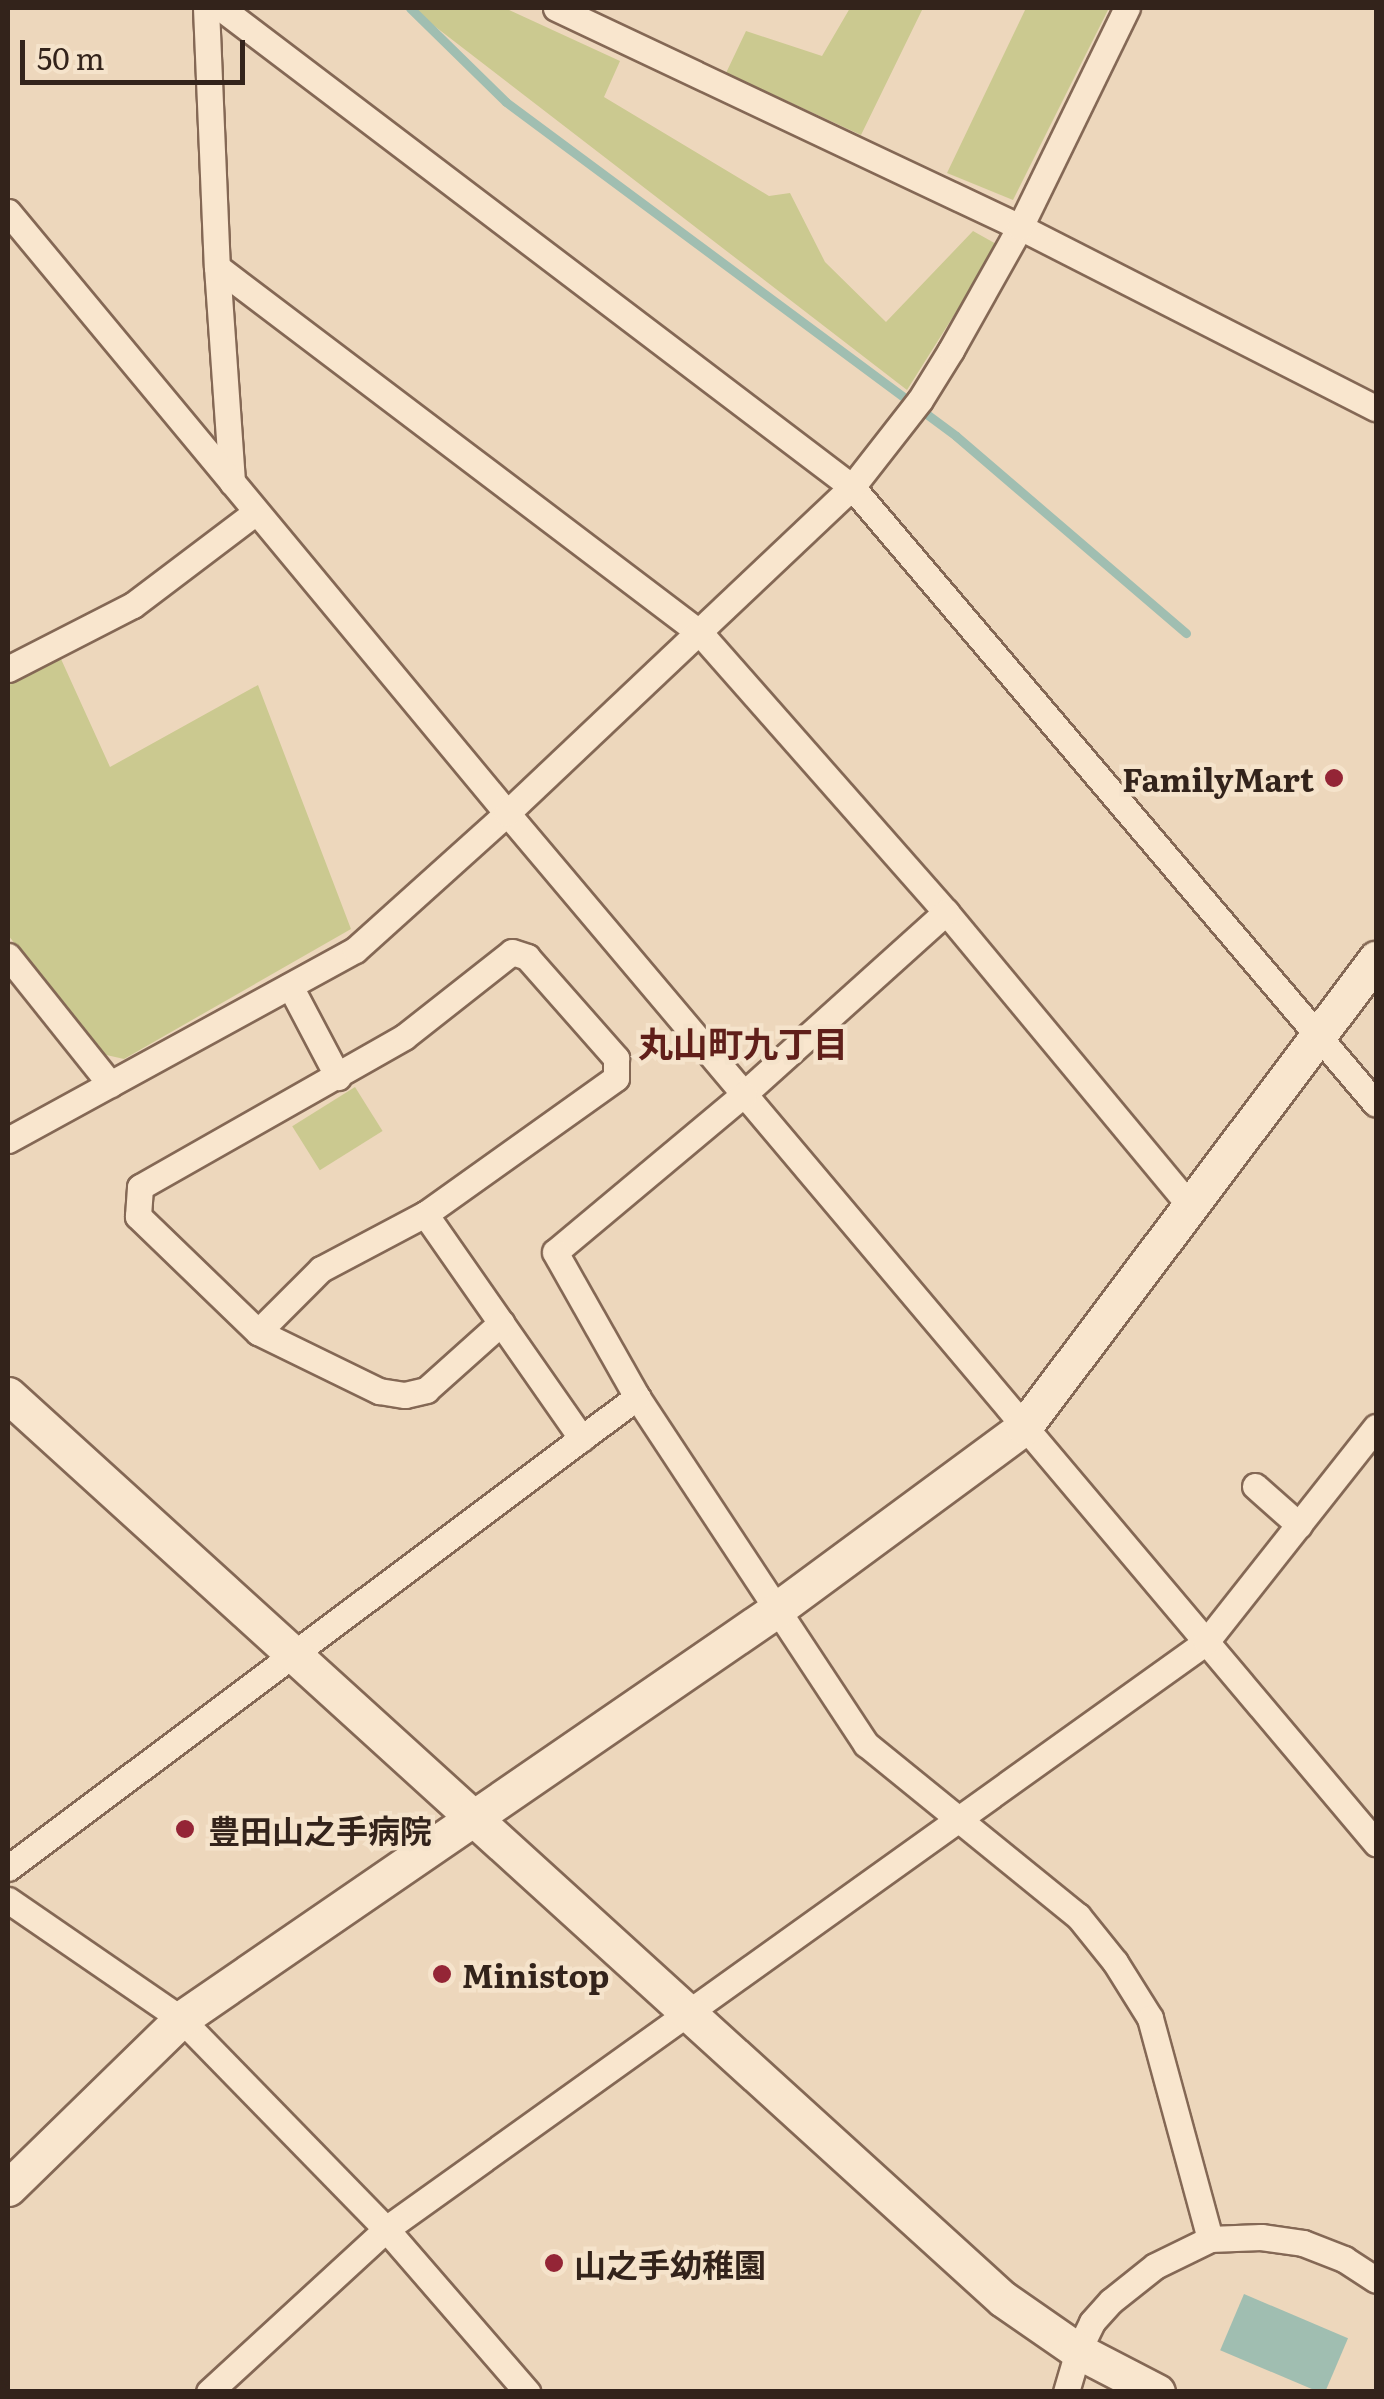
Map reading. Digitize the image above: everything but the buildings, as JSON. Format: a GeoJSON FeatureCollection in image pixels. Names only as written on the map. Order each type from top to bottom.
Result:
{"type":"FeatureCollection","features":[{"type":"Feature","properties":{"kind":"street"},"geometry":{"type":"LineString","coordinates":[[206,8],[216,268],[232,482]]}},
{"type":"Feature","properties":{"kind":"street"},"geometry":{"type":"LineString","coordinates":[[222,8],[852,487],[1376,1104]]}},
{"type":"Feature","properties":{"kind":"street"},"geometry":{"type":"LineString","coordinates":[[556,8],[1020,227],[1376,408]]}},
{"type":"Feature","properties":{"kind":"street"},"geometry":{"type":"LineString","coordinates":[[8,1140],[355,950],[507,813],[852,487],[920,400],[1020,227],[1127,8]]}},
{"type":"Feature","properties":{"kind":"street"},"geometry":{"type":"LineString","coordinates":[[8,212],[507,813],[1376,1843]]}},
{"type":"Feature","properties":{"kind":"street"},"geometry":{"type":"LineString","coordinates":[[216,268],[700,633],[946,912],[1192,1208]]}},
{"type":"Feature","properties":{"kind":"street"},"geometry":{"type":"LineString","coordinates":[[8,668],[134,605],[256,512]]}},
{"type":"Feature","properties":{"kind":"street"},"geometry":{"type":"LineString","coordinates":[[946,912],[744,1094],[555,1252],[637,1397],[866,1744],[1078,1916],[1115,1962],[1150,2018],[1210,2239]]}},
{"type":"Feature","properties":{"kind":"street"},"geometry":{"type":"LineString","coordinates":[[258,1332],[321,1269],[350,1250],[425,1214],[616,1078],[616,1058],[527,957],[512,952],[404,1038],[140,1187],[138,1216],[258,1332],[379,1391],[405,1395],[426,1390],[501,1322]]}},
{"type":"Feature","properties":{"kind":"street"},"geometry":{"type":"LineString","coordinates":[[8,956],[110,1084]]}},
{"type":"Feature","properties":{"kind":"street"},"geometry":{"type":"LineString","coordinates":[[8,2188],[181,2020],[776,1610],[1024,1427],[1376,959]]}},
{"type":"Feature","properties":{"kind":"street"},"geometry":{"type":"LineString","coordinates":[[290,986],[338,1076]]}},
{"type":"Feature","properties":{"kind":"street"},"geometry":{"type":"LineString","coordinates":[[425,1214],[582,1438]]}},
{"type":"Feature","properties":{"kind":"street"},"geometry":{"type":"LineString","coordinates":[[8,1395],[293,1658],[1003,2299],[1078,2352],[1157,2392]]}},
{"type":"Feature","properties":{"kind":"street"},"geometry":{"type":"LineString","coordinates":[[8,1868],[637,1397]]}},
{"type":"Feature","properties":{"kind":"street"},"geometry":{"type":"LineString","coordinates":[[209,2392],[386,2228],[1206,1642],[1376,1427]]}},
{"type":"Feature","properties":{"kind":"street"},"geometry":{"type":"LineString","coordinates":[[1256,1486],[1299,1525]]}},
{"type":"Feature","properties":{"kind":"street"},"geometry":{"type":"LineString","coordinates":[[8,1900],[181,2020],[386,2228],[527,2392]]}},
{"type":"Feature","properties":{"kind":"street"},"geometry":{"type":"LineString","coordinates":[[1066,2392],[1092,2322],[1111,2301],[1155,2266],[1210,2239],[1260,2237],[1304,2243],[1344,2259],[1376,2280]]}},
{"type":"Feature","properties":{"kind":"shaded area"},"geometry":{"type":"Polygon","coordinates":[[[411,8],[505,8],[620,61],[604,97],[769,196],[790,193],[825,262],[886,322],[973,231],[998,245],[907,390],[411,8]]]}},
{"type":"Feature","properties":{"kind":"shaded area"},"geometry":{"type":"Polygon","coordinates":[[[850,8],[923,8],[861,135],[726,73],[746,31],[822,56],[850,8]]]}},
{"type":"Feature","properties":{"kind":"shaded area"},"geometry":{"type":"Polygon","coordinates":[[[1026,8],[1109,8],[1013,200],[947,173],[1026,8]]]}},
{"type":"Feature","properties":{"kind":"shaded area"},"geometry":{"type":"Polygon","coordinates":[[[61,659],[110,767],[258,685],[351,929],[124,1059],[102,1054],[8,935],[8,683],[61,659]]]}},
{"type":"Feature","properties":{"kind":"shaded area"},"geometry":{"type":"Polygon","coordinates":[[[355,1087],[383,1131],[320,1170],[292,1126],[355,1087]]]}},
{"type":"Feature","properties":{"kind":"shaded area"},"geometry":{"type":"Polygon","coordinates":[[[1244,2294],[1348,2338],[1325,2392],[1220,2350],[1244,2294]]]}},
{"type":"Feature","properties":{"kind":"waterway"},"geometry":{"type":"LineString","coordinates":[[410,8],[506,102],[956,436],[1186,633]]}},
{"type":"Feature","properties":{"kind":"place","name":"FamilyMart"},"geometry":{"type":"Point","coordinates":[1334,778]}},
{"type":"Feature","properties":{"kind":"place","name":"豊田山之手病院"},"geometry":{"type":"Point","coordinates":[185,1829]}},
{"type":"Feature","properties":{"kind":"place","name":"Ministop"},"geometry":{"type":"Point","coordinates":[442,1974]}},
{"type":"Feature","properties":{"kind":"place","name":"山之手幼稚園"},"geometry":{"type":"Point","coordinates":[554,2263]}},
{"type":"Feature","properties":{"kind":"district","name":"丸山町九丁目"},"geometry":{"type":"Point","coordinates":[743,1042]}}]}
